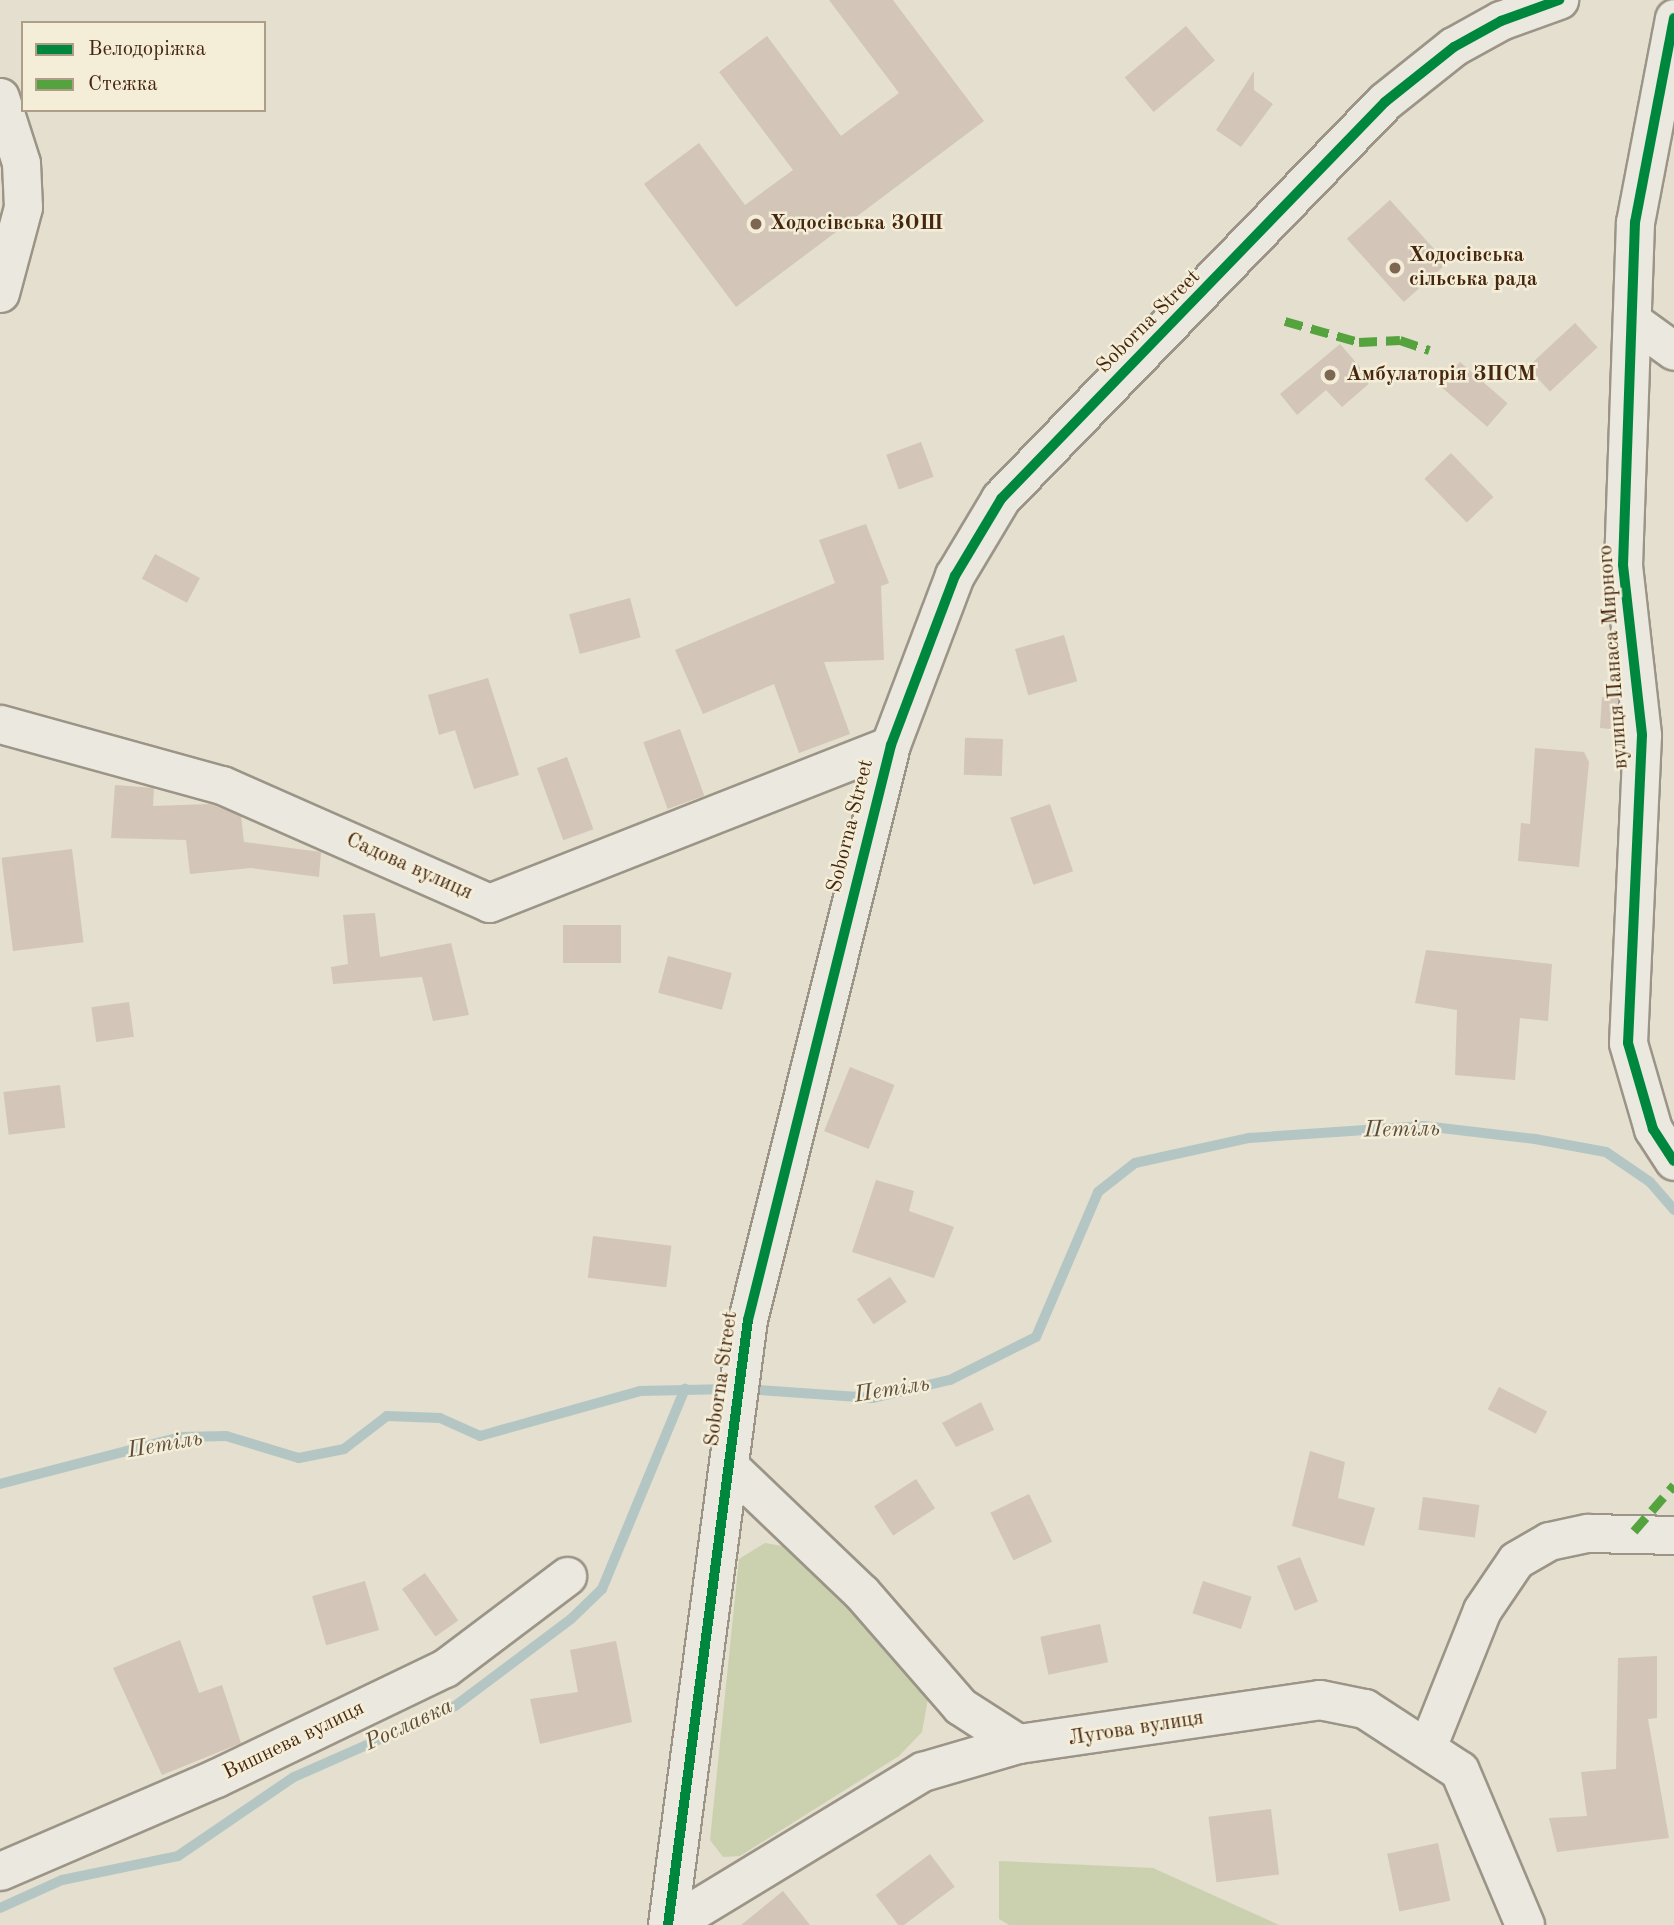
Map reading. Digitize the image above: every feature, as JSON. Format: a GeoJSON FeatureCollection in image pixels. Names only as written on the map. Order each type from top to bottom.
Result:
{"type":"FeatureCollection","features":[{"type":"Feature","properties":{"kind":"street","name":"Soborna Street"},"geometry":{"type":"LineString","coordinates":[[670,1925],[748,1320],[891,745],[956,576],[1001,499],[1385,102],[1454,47],[1501,21],[1559,0]]}},
{"type":"Feature","properties":{"kind":"street","name":"вулиця Панаса Мирного"},"geometry":{"type":"LineString","coordinates":[[1674,18],[1635,222],[1634,322],[1623,565],[1642,735],[1641,841],[1628,1043],[1653,1129],[1674,1161]]}},
{"type":"Feature","properties":{"kind":"street"},"geometry":{"type":"LineString","coordinates":[[0,97],[21,163],[23,207],[0,293]]}},
{"type":"Feature","properties":{"kind":"street"},"geometry":{"type":"LineString","coordinates":[[1634,322],[1674,351]]}},
{"type":"Feature","properties":{"kind":"street","name":"Садова вулиця"},"geometry":{"type":"LineString","coordinates":[[0,724],[222,785],[489,903],[891,745]]}},
{"type":"Feature","properties":{"kind":"street"},"geometry":{"type":"LineString","coordinates":[[731,1455],[861,1592],[960,1706],[1019,1744]]}},
{"type":"Feature","properties":{"kind":"street"},"geometry":{"type":"LineString","coordinates":[[1428,1745],[1482,1610],[1516,1560],[1549,1541],[1588,1533],[1674,1535]]}},
{"type":"Feature","properties":{"kind":"street","name":"Вишнева вулиця"},"geometry":{"type":"LineString","coordinates":[[0,1871],[216,1779],[445,1668],[567,1576]]}},
{"type":"Feature","properties":{"kind":"street","name":"Лугова вулиця"},"geometry":{"type":"LineString","coordinates":[[670,1925],[923,1772],[1019,1744],[1320,1700],[1366,1709],[1428,1745],[1460,1771],[1481,1810],[1525,1925]]}},
{"type":"Feature","properties":{"kind":"green space"},"geometry":{"type":"Polygon","coordinates":[[[765,1543],[788,1547],[929,1693],[922,1732],[899,1756],[740,1856],[723,1857],[710,1840],[739,1559],[765,1543]]]}},
{"type":"Feature","properties":{"kind":"green space"},"geometry":{"type":"Polygon","coordinates":[[[999,1861],[1153,1868],[1279,1925],[1009,1925],[999,1919],[999,1861]]]}},
{"type":"Feature","properties":{"kind":"building"},"geometry":{"type":"Polygon","coordinates":[[[829,0],[893,0],[984,121],[736,307],[644,184],[699,143],[745,205],[793,170],[719,72],[767,36],[841,136],[899,93],[829,0]]]}},
{"type":"Feature","properties":{"kind":"building"},"geometry":{"type":"Polygon","coordinates":[[[1186,26],[1215,60],[1154,112],[1125,77],[1186,26]]]}},
{"type":"Feature","properties":{"kind":"building"},"geometry":{"type":"Polygon","coordinates":[[[1254,71],[1254,90],[1273,104],[1241,147],[1216,130],[1254,71]]]}},
{"type":"Feature","properties":{"kind":"building"},"geometry":{"type":"Polygon","coordinates":[[[1390,200],[1447,263],[1404,302],[1347,239],[1390,200]]]}},
{"type":"Feature","properties":{"kind":"building"},"geometry":{"type":"Polygon","coordinates":[[[1575,323],[1598,347],[1550,391],[1527,367],[1575,323]]]}},
{"type":"Feature","properties":{"kind":"building"},"geometry":{"type":"Polygon","coordinates":[[[1340,344],[1372,381],[1342,407],[1326,390],[1297,415],[1280,394],[1340,344]]]}},
{"type":"Feature","properties":{"kind":"building"},"geometry":{"type":"Polygon","coordinates":[[[1460,362],[1508,403],[1487,427],[1440,385],[1460,362]]]}},
{"type":"Feature","properties":{"kind":"building"},"geometry":{"type":"Polygon","coordinates":[[[921,442],[934,477],[899,489],[886,455],[921,442]]]}},
{"type":"Feature","properties":{"kind":"building"},"geometry":{"type":"Polygon","coordinates":[[[1451,453],[1493,497],[1467,523],[1424,479],[1451,453]]]}},
{"type":"Feature","properties":{"kind":"building"},"geometry":{"type":"Polygon","coordinates":[[[866,524],[889,583],[881,586],[884,660],[824,662],[850,734],[799,753],[774,684],[703,714],[675,650],[835,583],[819,540],[866,524]]]}},
{"type":"Feature","properties":{"kind":"building"},"geometry":{"type":"Polygon","coordinates":[[[155,554],[200,578],[187,603],[142,579],[155,554]]]}},
{"type":"Feature","properties":{"kind":"building"},"geometry":{"type":"Polygon","coordinates":[[[630,598],[641,638],[580,654],[569,614],[630,598]]]}},
{"type":"Feature","properties":{"kind":"building"},"geometry":{"type":"Polygon","coordinates":[[[1064,635],[1077,681],[1028,695],[1015,649],[1064,635]]]}},
{"type":"Feature","properties":{"kind":"building"},"geometry":{"type":"Polygon","coordinates":[[[488,678],[519,775],[474,789],[455,730],[439,735],[428,695],[488,678]]]}},
{"type":"Feature","properties":{"kind":"building"},"geometry":{"type":"Polygon","coordinates":[[[1602,697],[1617,698],[1620,730],[1600,728],[1602,697]]]}},
{"type":"Feature","properties":{"kind":"building"},"geometry":{"type":"Polygon","coordinates":[[[680,729],[704,796],[668,809],[643,742],[680,729]]]}},
{"type":"Feature","properties":{"kind":"building"},"geometry":{"type":"Polygon","coordinates":[[[965,738],[1003,739],[1002,776],[964,775],[965,738]]]}},
{"type":"Feature","properties":{"kind":"building"},"geometry":{"type":"Polygon","coordinates":[[[1535,748],[1584,752],[1589,762],[1579,867],[1518,861],[1521,823],[1530,824],[1535,748]]]}},
{"type":"Feature","properties":{"kind":"building"},"geometry":{"type":"Polygon","coordinates":[[[567,757],[593,829],[563,840],[537,768],[567,757]]]}},
{"type":"Feature","properties":{"kind":"building"},"geometry":{"type":"Polygon","coordinates":[[[115,785],[154,788],[153,806],[210,804],[241,816],[244,842],[321,852],[319,877],[251,868],[190,874],[186,840],[111,838],[115,785]]]}},
{"type":"Feature","properties":{"kind":"building"},"geometry":{"type":"Polygon","coordinates":[[[1050,804],[1073,871],[1033,885],[1010,818],[1050,804]]]}},
{"type":"Feature","properties":{"kind":"building"},"geometry":{"type":"Polygon","coordinates":[[[72,849],[83,942],[13,951],[2,858],[72,849]]]}},
{"type":"Feature","properties":{"kind":"building"},"geometry":{"type":"Polygon","coordinates":[[[375,913],[380,957],[451,943],[469,1015],[433,1021],[422,977],[333,984],[331,967],[348,964],[343,915],[375,913]]]}},
{"type":"Feature","properties":{"kind":"building"},"geometry":{"type":"Polygon","coordinates":[[[563,925],[621,925],[621,963],[563,963],[563,925]]]}},
{"type":"Feature","properties":{"kind":"building"},"geometry":{"type":"Polygon","coordinates":[[[1426,950],[1552,964],[1548,1021],[1520,1018],[1515,1080],[1455,1075],[1457,1010],[1415,1003],[1426,950]]]}},
{"type":"Feature","properties":{"kind":"building"},"geometry":{"type":"Polygon","coordinates":[[[668,956],[732,973],[722,1010],[658,993],[668,956]]]}},
{"type":"Feature","properties":{"kind":"building"},"geometry":{"type":"Polygon","coordinates":[[[129,1002],[134,1037],[96,1042],[91,1007],[129,1002]]]}},
{"type":"Feature","properties":{"kind":"building"},"geometry":{"type":"Polygon","coordinates":[[[850,1067],[895,1085],[869,1149],[824,1131],[850,1067]]]}},
{"type":"Feature","properties":{"kind":"building"},"geometry":{"type":"Polygon","coordinates":[[[60,1085],[65,1128],[9,1135],[3,1092],[60,1085]]]}},
{"type":"Feature","properties":{"kind":"building"},"geometry":{"type":"Polygon","coordinates":[[[876,1180],[914,1191],[909,1211],[954,1227],[934,1278],[852,1252],[876,1180]]]}},
{"type":"Feature","properties":{"kind":"building"},"geometry":{"type":"Polygon","coordinates":[[[593,1236],[671,1246],[666,1287],[588,1278],[593,1236]]]}},
{"type":"Feature","properties":{"kind":"building"},"geometry":{"type":"Polygon","coordinates":[[[890,1277],[907,1302],[874,1324],[857,1299],[890,1277]]]}},
{"type":"Feature","properties":{"kind":"building"},"geometry":{"type":"Polygon","coordinates":[[[1499,1387],[1547,1412],[1536,1434],[1488,1409],[1499,1387]]]}},
{"type":"Feature","properties":{"kind":"building"},"geometry":{"type":"Polygon","coordinates":[[[981,1402],[994,1430],[956,1447],[942,1423],[981,1402]]]}},
{"type":"Feature","properties":{"kind":"building"},"geometry":{"type":"Polygon","coordinates":[[[1310,1451],[1345,1462],[1338,1498],[1375,1508],[1364,1546],[1292,1526],[1310,1451]]]}},
{"type":"Feature","properties":{"kind":"building"},"geometry":{"type":"Polygon","coordinates":[[[916,1479],[935,1508],[893,1536],[874,1506],[916,1479]]]}},
{"type":"Feature","properties":{"kind":"building"},"geometry":{"type":"Polygon","coordinates":[[[1029,1494],[1052,1542],[1014,1560],[990,1513],[1029,1494]]]}},
{"type":"Feature","properties":{"kind":"building"},"geometry":{"type":"Polygon","coordinates":[[[1423,1497],[1479,1505],[1475,1538],[1418,1530],[1423,1497]]]}},
{"type":"Feature","properties":{"kind":"building"},"geometry":{"type":"Polygon","coordinates":[[[1300,1557],[1318,1602],[1295,1611],[1277,1566],[1300,1557]]]}},
{"type":"Feature","properties":{"kind":"building"},"geometry":{"type":"Polygon","coordinates":[[[425,1573],[458,1621],[435,1637],[402,1589],[425,1573]]]}},
{"type":"Feature","properties":{"kind":"building"},"geometry":{"type":"Polygon","coordinates":[[[365,1581],[379,1630],[326,1645],[312,1596],[365,1581]]]}},
{"type":"Feature","properties":{"kind":"building"},"geometry":{"type":"Polygon","coordinates":[[[1203,1581],[1252,1597],[1241,1629],[1192,1613],[1203,1581]]]}},
{"type":"Feature","properties":{"kind":"building"},"geometry":{"type":"Polygon","coordinates":[[[1100,1624],[1108,1662],[1048,1675],[1040,1637],[1100,1624]]]}},
{"type":"Feature","properties":{"kind":"building"},"geometry":{"type":"Polygon","coordinates":[[[180,1640],[199,1693],[222,1685],[241,1743],[162,1775],[113,1668],[180,1640]]]}},
{"type":"Feature","properties":{"kind":"building"},"geometry":{"type":"Polygon","coordinates":[[[616,1641],[632,1722],[540,1744],[530,1699],[578,1692],[570,1650],[616,1641]]]}},
{"type":"Feature","properties":{"kind":"building"},"geometry":{"type":"Polygon","coordinates":[[[1657,1656],[1657,1718],[1648,1719],[1669,1838],[1557,1852],[1549,1818],[1587,1816],[1581,1772],[1616,1769],[1618,1658],[1657,1656]]]}},
{"type":"Feature","properties":{"kind":"building"},"geometry":{"type":"Polygon","coordinates":[[[1271,1809],[1279,1875],[1217,1882],[1208,1817],[1271,1809]]]}},
{"type":"Feature","properties":{"kind":"building"},"geometry":{"type":"Polygon","coordinates":[[[1438,1843],[1450,1901],[1399,1912],[1387,1854],[1438,1843]]]}},
{"type":"Feature","properties":{"kind":"building"},"geometry":{"type":"Polygon","coordinates":[[[930,1854],[955,1887],[904,1925],[898,1925],[876,1895],[930,1854]]]}},
{"type":"Feature","properties":{"kind":"building"},"geometry":{"type":"Polygon","coordinates":[[[783,1891],[810,1925],[741,1925],[783,1891]]]}},
{"type":"Feature","properties":{"kind":"waterway","name":"Петіль"},"geometry":{"type":"LineString","coordinates":[[745,1389],[873,1398],[950,1380],[1036,1337],[1098,1192],[1135,1163],[1249,1138],[1424,1126],[1535,1139],[1606,1152],[1650,1182],[1674,1210]]}},
{"type":"Feature","properties":{"kind":"waterway","name":"Рославка"},"geometry":{"type":"LineString","coordinates":[[0,1908],[62,1880],[178,1856],[294,1777],[455,1706],[571,1619],[602,1589],[685,1389]]}},
{"type":"Feature","properties":{"kind":"waterway","name":"Петіль"},"geometry":{"type":"LineString","coordinates":[[0,1484],[181,1437],[226,1436],[299,1458],[344,1449],[387,1416],[440,1418],[480,1436],[640,1391],[730,1389]]}},
{"type":"Feature","properties":{"kind":"marked path"},"geometry":{"type":"LineString","coordinates":[[1285,321],[1359,342],[1400,340],[1429,350]]}},
{"type":"Feature","properties":{"kind":"marked path"},"geometry":{"type":"LineString","coordinates":[[1634,1531],[1674,1485]]}},
{"type":"Feature","properties":{"kind":"cycle path"},"geometry":{"type":"LineString","coordinates":[[668,1925],[748,1320],[891,745],[955,576],[1001,499],[1385,102],[1454,47],[1501,21],[1559,0]]}},
{"type":"Feature","properties":{"kind":"cycle path"},"geometry":{"type":"LineString","coordinates":[[1674,18],[1635,222],[1623,565],[1642,735],[1628,1043],[1653,1129],[1674,1161]]}},
{"type":"Feature","properties":{"kind":"place","name":"Ходосівська ЗОШ"},"geometry":{"type":"Point","coordinates":[756,224]}},
{"type":"Feature","properties":{"kind":"place","name":"Ходосівська сільська рада"},"geometry":{"type":"Point","coordinates":[1395,268]}},
{"type":"Feature","properties":{"kind":"place","name":"Амбулаторія ЗПСМ"},"geometry":{"type":"Point","coordinates":[1330,375]}}]}
